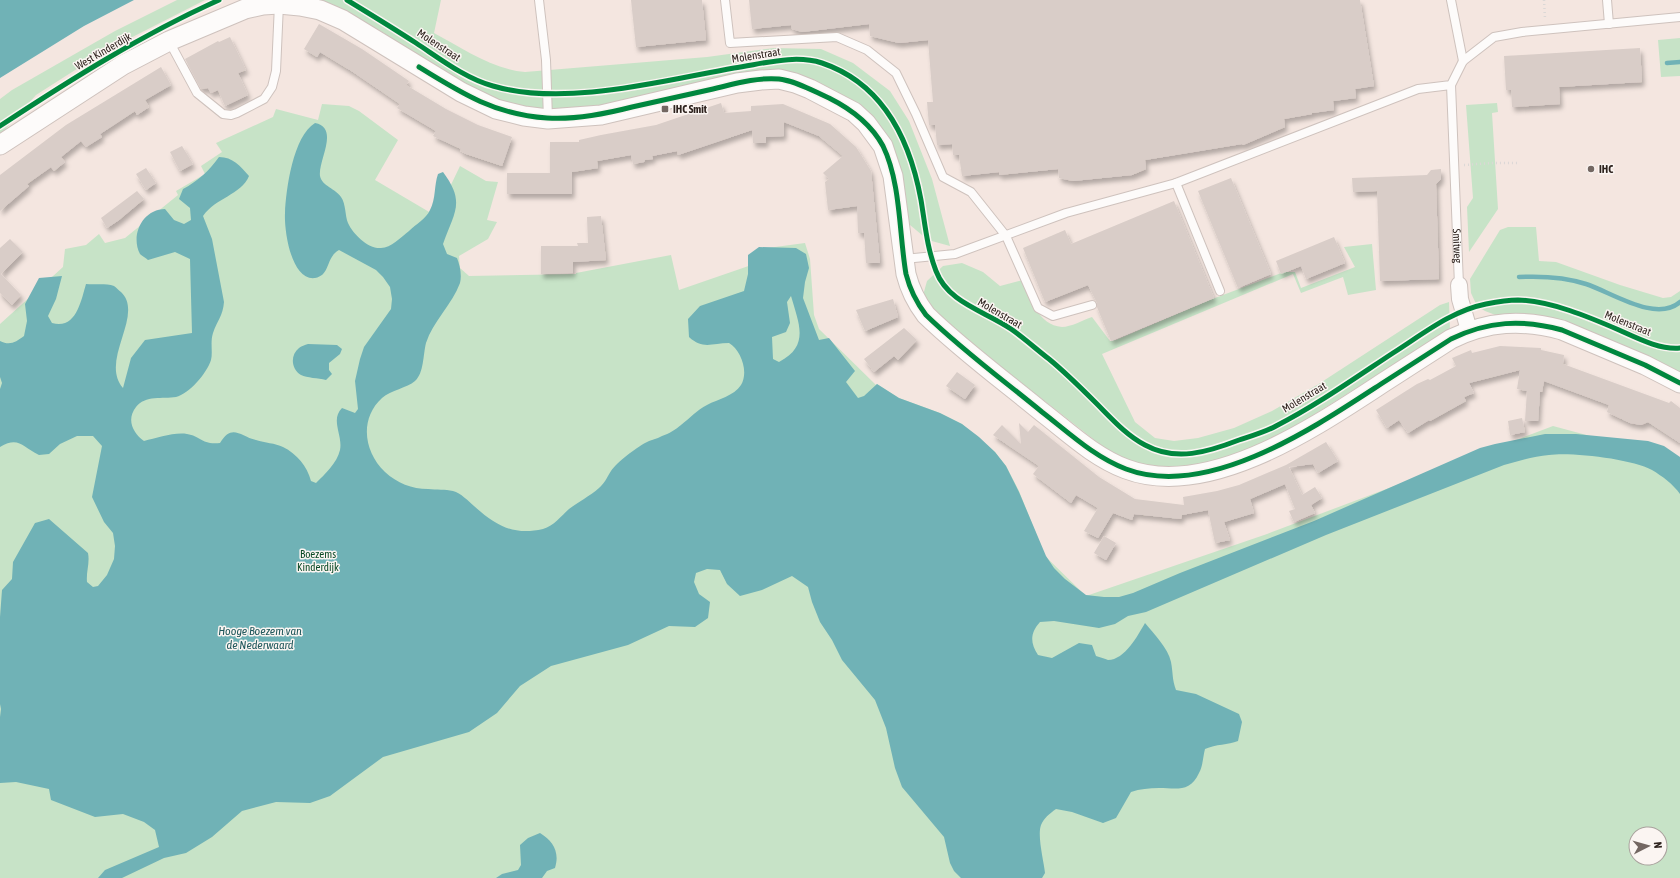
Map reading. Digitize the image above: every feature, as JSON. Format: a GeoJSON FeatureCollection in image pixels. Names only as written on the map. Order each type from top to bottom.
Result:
{"type":"FeatureCollection","features":[{"type":"Feature","properties":{"kind":"street","name":"West Kinderdijk"},"geometry":{"type":"LineString","coordinates":[[0,145],[123,65],[169,41],[245,9],[279,4],[320,10],[343,20],[460,92],[496,109],[524,116],[548,119]]}},
{"type":"Feature","properties":{"kind":"street"},"geometry":{"type":"LineString","coordinates":[[548,119],[601,114],[737,83],[779,79],[795,83],[854,112],[866,123],[883,146],[893,176],[903,260],[910,289],[917,304],[943,332],[1098,455],[1126,470],[1165,477],[1190,475],[1216,470],[1246,460],[1314,427],[1451,339],[1469,330],[1498,324],[1519,322],[1549,326],[1562,330],[1645,365],[1680,383]]}},
{"type":"Feature","properties":{"kind":"street","name":"Smitweg"},"geometry":{"type":"LineString","coordinates":[[1459,285],[1460,299],[1469,330]]}},
{"type":"Feature","properties":{"kind":"lane"},"geometry":{"type":"LineString","coordinates":[[539,0],[546,60],[548,119]]}},
{"type":"Feature","properties":{"kind":"lane"},"geometry":{"type":"LineString","coordinates":[[725,0],[730,42],[837,37],[867,50],[896,73],[916,114],[943,177],[972,192],[1006,236],[1038,308],[1053,316],[1092,305]]}},
{"type":"Feature","properties":{"kind":"lane"},"geometry":{"type":"LineString","coordinates":[[1451,0],[1463,61]]}},
{"type":"Feature","properties":{"kind":"lane"},"geometry":{"type":"LineString","coordinates":[[1607,0],[1609,24]]}},
{"type":"Feature","properties":{"kind":"lane"},"geometry":{"type":"LineString","coordinates":[[169,41],[197,93],[224,114],[231,115],[238,113],[264,99],[272,87],[276,71],[279,4]]}},
{"type":"Feature","properties":{"kind":"lane"},"geometry":{"type":"LineString","coordinates":[[903,260],[955,254],[1066,213],[1176,183],[1418,89],[1451,85],[1463,61],[1494,37],[1522,32],[1680,17]]}},
{"type":"Feature","properties":{"kind":"lane","name":"Smitweg"},"geometry":{"type":"LineString","coordinates":[[1451,85],[1459,285]]}},
{"type":"Feature","properties":{"kind":"lane"},"geometry":{"type":"LineString","coordinates":[[1176,183],[1220,291]]}},
{"type":"Feature","properties":{"kind":"path"},"geometry":{"type":"LineString","coordinates":[[1544,0],[1546,20]]}},
{"type":"Feature","properties":{"kind":"path"},"geometry":{"type":"LineString","coordinates":[[1476,164],[1518,163]]}},
{"type":"Feature","properties":{"kind":"green space"},"geometry":{"type":"Polygon","coordinates":[[[177,0],[205,0],[105,51],[36,95],[0,135],[0,99],[12,90],[115,31],[177,0]]]}},
{"type":"Feature","properties":{"kind":"green space"},"geometry":{"type":"Polygon","coordinates":[[[320,0],[441,0],[434,33],[489,62],[501,67],[525,72],[707,57],[774,48],[821,49],[853,63],[890,91],[909,121],[932,179],[950,246],[928,240],[904,220],[886,145],[810,81],[593,110],[532,112],[461,83],[379,30],[345,11],[320,0]]]}},
{"type":"Feature","properties":{"kind":"green space"},"geometry":{"type":"Polygon","coordinates":[[[1680,38],[1680,76],[1661,77],[1658,40],[1680,38]]]}},
{"type":"Feature","properties":{"kind":"green space"},"geometry":{"type":"Polygon","coordinates":[[[1497,103],[1498,112],[1492,113],[1498,209],[1469,252],[1467,207],[1473,198],[1466,105],[1497,103]]]}},
{"type":"Feature","properties":{"kind":"green space","name":"Boezems Kinderdijk"},"geometry":{"type":"Polygon","coordinates":[[[322,104],[349,106],[359,111],[398,140],[375,180],[436,216],[460,166],[486,181],[498,182],[487,220],[497,222],[488,239],[459,256],[460,268],[469,276],[576,274],[671,255],[679,290],[763,261],[761,249],[805,243],[810,259],[814,315],[819,329],[876,385],[877,384],[899,398],[940,413],[962,424],[995,452],[1006,466],[1019,491],[1045,556],[1086,596],[1267,534],[1553,426],[1668,457],[1680,469],[1680,878],[0,878],[0,324],[63,267],[65,249],[86,245],[99,234],[105,243],[125,238],[178,195],[176,191],[205,174],[201,166],[222,152],[216,143],[273,117],[276,109],[318,120],[322,104]]]}},
{"type":"Feature","properties":{"kind":"green space"},"geometry":{"type":"Polygon","coordinates":[[[1508,227],[1536,227],[1539,261],[1556,262],[1620,285],[1663,298],[1671,297],[1680,291],[1680,372],[1646,359],[1498,316],[1477,306],[1471,293],[1470,279],[1500,230],[1508,227]]]}},
{"type":"Feature","properties":{"kind":"green space"},"geometry":{"type":"Polygon","coordinates":[[[1372,244],[1376,290],[1348,295],[1343,277],[1301,293],[1293,274],[1102,354],[1135,422],[1155,438],[1174,441],[1198,438],[1234,428],[1272,411],[1317,385],[1440,305],[1449,302],[1450,331],[1439,336],[1315,414],[1275,444],[1190,471],[1121,461],[1046,402],[965,345],[922,299],[927,281],[943,266],[962,263],[983,272],[1000,286],[1023,280],[1036,310],[1047,321],[1054,325],[1066,327],[1092,317],[1110,341],[1116,340],[1215,298],[1284,272],[1295,272],[1301,288],[1355,267],[1344,247],[1372,244]]]}},
{"type":"Feature","properties":{"kind":"water"},"geometry":{"type":"Polygon","coordinates":[[[0,0],[134,0],[84,26],[0,78],[0,0]]]}},
{"type":"Feature","properties":{"kind":"water","name":"Hooge Boezem van de Nederwaard"},"geometry":{"type":"Polygon","coordinates":[[[315,123],[322,126],[326,131],[326,145],[320,169],[321,179],[341,197],[344,203],[348,223],[353,232],[366,243],[376,248],[385,248],[392,244],[426,216],[432,206],[438,174],[443,172],[450,183],[456,200],[456,208],[443,244],[447,254],[457,258],[461,277],[460,283],[457,291],[429,335],[426,343],[422,369],[418,378],[412,383],[382,398],[375,406],[370,416],[367,425],[367,435],[372,455],[385,472],[395,479],[405,485],[416,488],[447,490],[459,493],[489,519],[514,530],[532,531],[551,526],[569,509],[599,488],[614,467],[641,445],[665,435],[679,427],[703,407],[730,395],[738,389],[743,380],[744,368],[737,351],[729,343],[703,345],[694,341],[689,337],[688,319],[700,306],[744,291],[748,274],[748,255],[759,247],[796,248],[806,254],[809,268],[803,298],[819,340],[829,338],[855,371],[846,382],[858,398],[864,396],[877,384],[899,398],[940,413],[962,424],[995,452],[1006,466],[1019,492],[1046,556],[1054,568],[1065,579],[1086,595],[1119,597],[1133,593],[1180,573],[1314,521],[1480,448],[1545,434],[1576,434],[1648,441],[1664,446],[1680,457],[1680,494],[1671,484],[1656,472],[1643,466],[1602,457],[1559,454],[1538,456],[1504,465],[1326,535],[1146,612],[1128,616],[1115,624],[1099,628],[1054,621],[1040,622],[1034,630],[1032,638],[1035,651],[1038,655],[1052,658],[1079,643],[1092,645],[1096,656],[1108,660],[1120,656],[1130,646],[1145,623],[1167,652],[1172,666],[1176,690],[1196,694],[1239,714],[1242,722],[1238,741],[1205,749],[1199,773],[1187,787],[1177,789],[1148,788],[1131,792],[1116,818],[1103,823],[1072,812],[1056,809],[1047,816],[1041,825],[1040,830],[1040,842],[1045,873],[1042,878],[961,878],[954,871],[950,863],[944,837],[902,787],[895,768],[886,728],[875,700],[842,660],[832,640],[820,622],[808,587],[792,576],[762,590],[740,596],[727,584],[720,570],[707,569],[696,573],[694,582],[699,594],[710,602],[708,618],[695,627],[669,626],[628,645],[551,666],[520,686],[497,713],[469,732],[383,757],[330,796],[310,803],[276,802],[242,811],[212,837],[186,853],[164,858],[122,878],[98,878],[105,870],[159,847],[155,830],[144,822],[123,814],[95,817],[51,800],[49,789],[16,782],[0,783],[0,617],[2,590],[12,579],[13,562],[35,523],[49,519],[88,553],[89,560],[87,582],[93,587],[98,586],[107,575],[114,559],[115,546],[113,533],[104,522],[92,497],[102,446],[93,436],[77,436],[60,444],[49,454],[39,455],[20,444],[12,442],[0,447],[0,389],[2,383],[0,377],[0,341],[13,343],[24,336],[27,321],[25,304],[39,278],[62,276],[56,299],[48,316],[52,323],[60,324],[67,322],[76,312],[86,284],[114,286],[121,292],[127,302],[128,313],[116,364],[117,377],[123,388],[131,358],[145,340],[192,333],[190,259],[175,252],[148,260],[140,254],[137,247],[140,224],[150,213],[165,209],[174,220],[184,224],[191,220],[190,208],[179,199],[183,189],[194,183],[203,175],[219,157],[232,160],[249,176],[240,188],[214,205],[203,216],[212,239],[224,302],[221,315],[212,336],[211,360],[202,377],[186,392],[176,397],[154,398],[140,403],[136,407],[131,417],[132,426],[140,438],[144,441],[177,434],[187,434],[205,442],[220,443],[228,434],[236,432],[288,450],[301,461],[307,470],[311,481],[316,483],[330,468],[340,450],[340,439],[337,423],[339,413],[342,408],[355,413],[358,409],[355,381],[360,359],[364,347],[391,309],[392,299],[390,287],[376,270],[339,250],[332,257],[324,273],[315,278],[307,277],[300,272],[295,263],[288,242],[285,213],[292,164],[301,139],[307,130],[315,123]],[[791,296],[787,302],[790,323],[786,332],[772,337],[773,359],[779,362],[789,356],[799,341],[799,325],[791,296]]]}},
{"type":"Feature","properties":{"kind":"water"},"geometry":{"type":"Polygon","coordinates":[[[308,344],[337,345],[342,349],[340,354],[329,363],[329,370],[332,374],[326,380],[303,376],[295,369],[293,362],[294,354],[300,347],[308,344]]]}},
{"type":"Feature","properties":{"kind":"water"},"geometry":{"type":"Polygon","coordinates":[[[540,833],[552,843],[556,852],[557,857],[555,868],[547,871],[542,878],[496,878],[502,874],[518,870],[521,865],[520,845],[528,838],[540,833]]]}},
{"type":"Feature","properties":{"kind":"building"},"geometry":{"type":"Polygon","coordinates":[[[631,0],[702,0],[706,40],[636,47],[631,0]]]}},
{"type":"Feature","properties":{"kind":"building"},"geometry":{"type":"Polygon","coordinates":[[[749,0],[1360,0],[1374,86],[1355,89],[1356,98],[1333,101],[1334,110],[1284,119],[1285,127],[1243,145],[1145,160],[1146,169],[1132,175],[1073,181],[1059,178],[1058,169],[999,175],[999,172],[962,176],[959,155],[953,155],[952,144],[937,145],[935,125],[929,125],[927,102],[933,102],[928,40],[899,43],[870,36],[869,24],[802,32],[792,29],[791,25],[752,29],[749,0]]]}},
{"type":"Feature","properties":{"kind":"building"},"geometry":{"type":"Polygon","coordinates":[[[319,24],[362,49],[409,81],[406,85],[446,109],[478,125],[512,137],[502,166],[466,154],[460,151],[461,149],[433,136],[436,131],[397,108],[400,104],[353,72],[320,52],[317,57],[304,49],[319,24]]]}},
{"type":"Feature","properties":{"kind":"building"},"geometry":{"type":"Polygon","coordinates":[[[230,37],[246,70],[238,73],[248,95],[225,106],[218,90],[211,93],[208,88],[201,89],[185,59],[218,41],[219,42],[230,37]]]}},
{"type":"Feature","properties":{"kind":"building"},"geometry":{"type":"Polygon","coordinates":[[[1640,48],[1642,82],[1559,87],[1560,104],[1512,107],[1511,90],[1506,90],[1504,56],[1640,48]]]}},
{"type":"Feature","properties":{"kind":"building"},"geometry":{"type":"Polygon","coordinates":[[[161,67],[171,85],[145,100],[149,107],[137,115],[135,111],[100,134],[102,137],[86,147],[81,141],[61,157],[65,162],[54,171],[51,167],[27,184],[29,186],[0,211],[0,175],[66,125],[161,67]]]}},
{"type":"Feature","properties":{"kind":"building"},"geometry":{"type":"Polygon","coordinates":[[[721,103],[724,113],[751,111],[751,106],[783,104],[830,124],[856,147],[871,171],[880,263],[866,263],[864,233],[858,233],[857,206],[828,210],[825,182],[829,179],[823,173],[843,156],[819,136],[784,122],[784,136],[766,137],[766,143],[753,143],[752,130],[678,155],[677,151],[652,156],[653,159],[645,160],[644,162],[633,164],[631,155],[597,161],[598,168],[572,172],[572,194],[507,194],[507,173],[550,173],[550,142],[579,142],[579,140],[601,135],[656,125],[721,103]]]}},
{"type":"Feature","properties":{"kind":"building"},"geometry":{"type":"Polygon","coordinates":[[[182,146],[193,164],[180,171],[170,152],[182,146]]]}},
{"type":"Feature","properties":{"kind":"building"},"geometry":{"type":"Polygon","coordinates":[[[146,168],[156,183],[146,190],[136,174],[146,168]]]}},
{"type":"Feature","properties":{"kind":"building"},"geometry":{"type":"Polygon","coordinates":[[[1441,169],[1441,179],[1436,184],[1439,279],[1380,281],[1377,191],[1353,192],[1352,178],[1427,175],[1431,170],[1441,169]]]}},
{"type":"Feature","properties":{"kind":"building"},"geometry":{"type":"Polygon","coordinates":[[[1231,178],[1271,274],[1238,288],[1198,191],[1231,178]]]}},
{"type":"Feature","properties":{"kind":"building"},"geometry":{"type":"Polygon","coordinates":[[[137,191],[144,199],[107,228],[101,218],[137,191]]]}},
{"type":"Feature","properties":{"kind":"building"},"geometry":{"type":"Polygon","coordinates":[[[1174,201],[1214,298],[1111,341],[1097,307],[1097,303],[1088,285],[1045,302],[1023,248],[1065,230],[1071,244],[1174,201]]]}},
{"type":"Feature","properties":{"kind":"building"},"geometry":{"type":"Polygon","coordinates":[[[601,216],[606,260],[573,262],[573,273],[541,274],[541,246],[578,246],[577,243],[588,243],[587,217],[601,216]]]}},
{"type":"Feature","properties":{"kind":"building"},"geometry":{"type":"Polygon","coordinates":[[[1334,237],[1345,263],[1306,279],[1301,266],[1281,274],[1276,261],[1334,237]]]}},
{"type":"Feature","properties":{"kind":"building"},"geometry":{"type":"Polygon","coordinates":[[[10,239],[23,252],[1,274],[21,295],[12,305],[0,293],[0,248],[10,239]]]}},
{"type":"Feature","properties":{"kind":"building"},"geometry":{"type":"Polygon","coordinates":[[[893,299],[898,317],[865,331],[856,310],[893,299]]]}},
{"type":"Feature","properties":{"kind":"building"},"geometry":{"type":"Polygon","coordinates":[[[904,328],[917,340],[898,360],[894,356],[874,372],[864,359],[904,328]]]}},
{"type":"Feature","properties":{"kind":"building"},"geometry":{"type":"Polygon","coordinates":[[[1500,346],[1541,348],[1541,350],[1564,355],[1563,364],[1669,403],[1671,401],[1680,408],[1680,443],[1648,422],[1641,425],[1630,423],[1607,412],[1609,405],[1544,381],[1542,392],[1540,392],[1538,421],[1525,421],[1527,391],[1517,389],[1520,370],[1469,383],[1474,393],[1464,397],[1466,401],[1430,421],[1429,420],[1408,433],[1399,420],[1387,428],[1376,410],[1417,384],[1428,379],[1430,380],[1456,366],[1452,358],[1471,350],[1472,353],[1500,346]]]}},
{"type":"Feature","properties":{"kind":"building"},"geometry":{"type":"Polygon","coordinates":[[[957,372],[975,385],[965,399],[946,386],[957,372]]]}},
{"type":"Feature","properties":{"kind":"building"},"geometry":{"type":"Polygon","coordinates":[[[1522,418],[1525,432],[1510,435],[1508,421],[1522,418]]]}},
{"type":"Feature","properties":{"kind":"building"},"geometry":{"type":"Polygon","coordinates":[[[1019,423],[1028,432],[1034,425],[1099,477],[1135,499],[1184,505],[1183,497],[1217,491],[1239,485],[1286,465],[1326,442],[1338,461],[1318,473],[1313,464],[1289,467],[1302,495],[1315,487],[1322,498],[1311,505],[1315,513],[1294,522],[1289,511],[1295,509],[1285,484],[1250,499],[1254,513],[1224,522],[1230,540],[1215,543],[1208,510],[1182,515],[1181,519],[1134,514],[1132,520],[1113,513],[1098,538],[1084,531],[1098,508],[1076,495],[1071,503],[1033,474],[1039,466],[993,435],[1002,425],[1021,444],[1019,423]]]}},
{"type":"Feature","properties":{"kind":"building"},"geometry":{"type":"Polygon","coordinates":[[[1104,536],[1116,543],[1106,560],[1094,553],[1104,536]]]}},
{"type":"Feature","properties":{"kind":"waterway"},"geometry":{"type":"LineString","coordinates":[[1667,63],[1680,62]]}},
{"type":"Feature","properties":{"kind":"waterway"},"geometry":{"type":"LineString","coordinates":[[1519,277],[1570,280],[1586,284],[1620,299],[1646,308],[1670,308],[1680,302]]}},
{"type":"Feature","properties":{"kind":"cycle path"},"geometry":{"type":"LineString","coordinates":[[0,126],[107,58],[191,13],[219,0]]}},
{"type":"Feature","properties":{"kind":"cycle path","name":"Molenstraat"},"geometry":{"type":"LineString","coordinates":[[347,0],[463,73],[483,83],[521,92],[551,94],[613,90],[767,62],[800,59],[822,63],[844,72],[862,85],[878,100],[891,117],[901,136],[910,156],[916,178],[928,245],[933,262],[942,282],[949,291],[958,299],[1021,336],[1067,375],[1125,432],[1145,445],[1168,453],[1180,454],[1204,451],[1267,430],[1321,400],[1438,324],[1461,312],[1486,304],[1518,300],[1543,303],[1583,315],[1649,343],[1665,347],[1680,348]]}},
{"type":"Feature","properties":{"kind":"cycle path"},"geometry":{"type":"LineString","coordinates":[[419,67],[465,94],[495,107],[529,116],[547,118],[569,118],[601,114],[737,83],[762,79],[779,79],[792,82],[811,89],[837,102],[853,112],[873,131],[883,146],[889,160],[899,209],[906,274],[914,296],[926,315],[968,353],[1072,436],[1103,458],[1126,469],[1158,476],[1191,475],[1225,467],[1260,454],[1325,420],[1451,339],[1478,328],[1492,325],[1519,323],[1547,326],[1562,330],[1645,365],[1680,383]]}},
{"type":"Feature","properties":{"kind":"place","name":"IHC Smit"},"geometry":{"type":"Point","coordinates":[665,109]}},
{"type":"Feature","properties":{"kind":"place","name":"IHC"},"geometry":{"type":"Point","coordinates":[1591,169]}}]}
